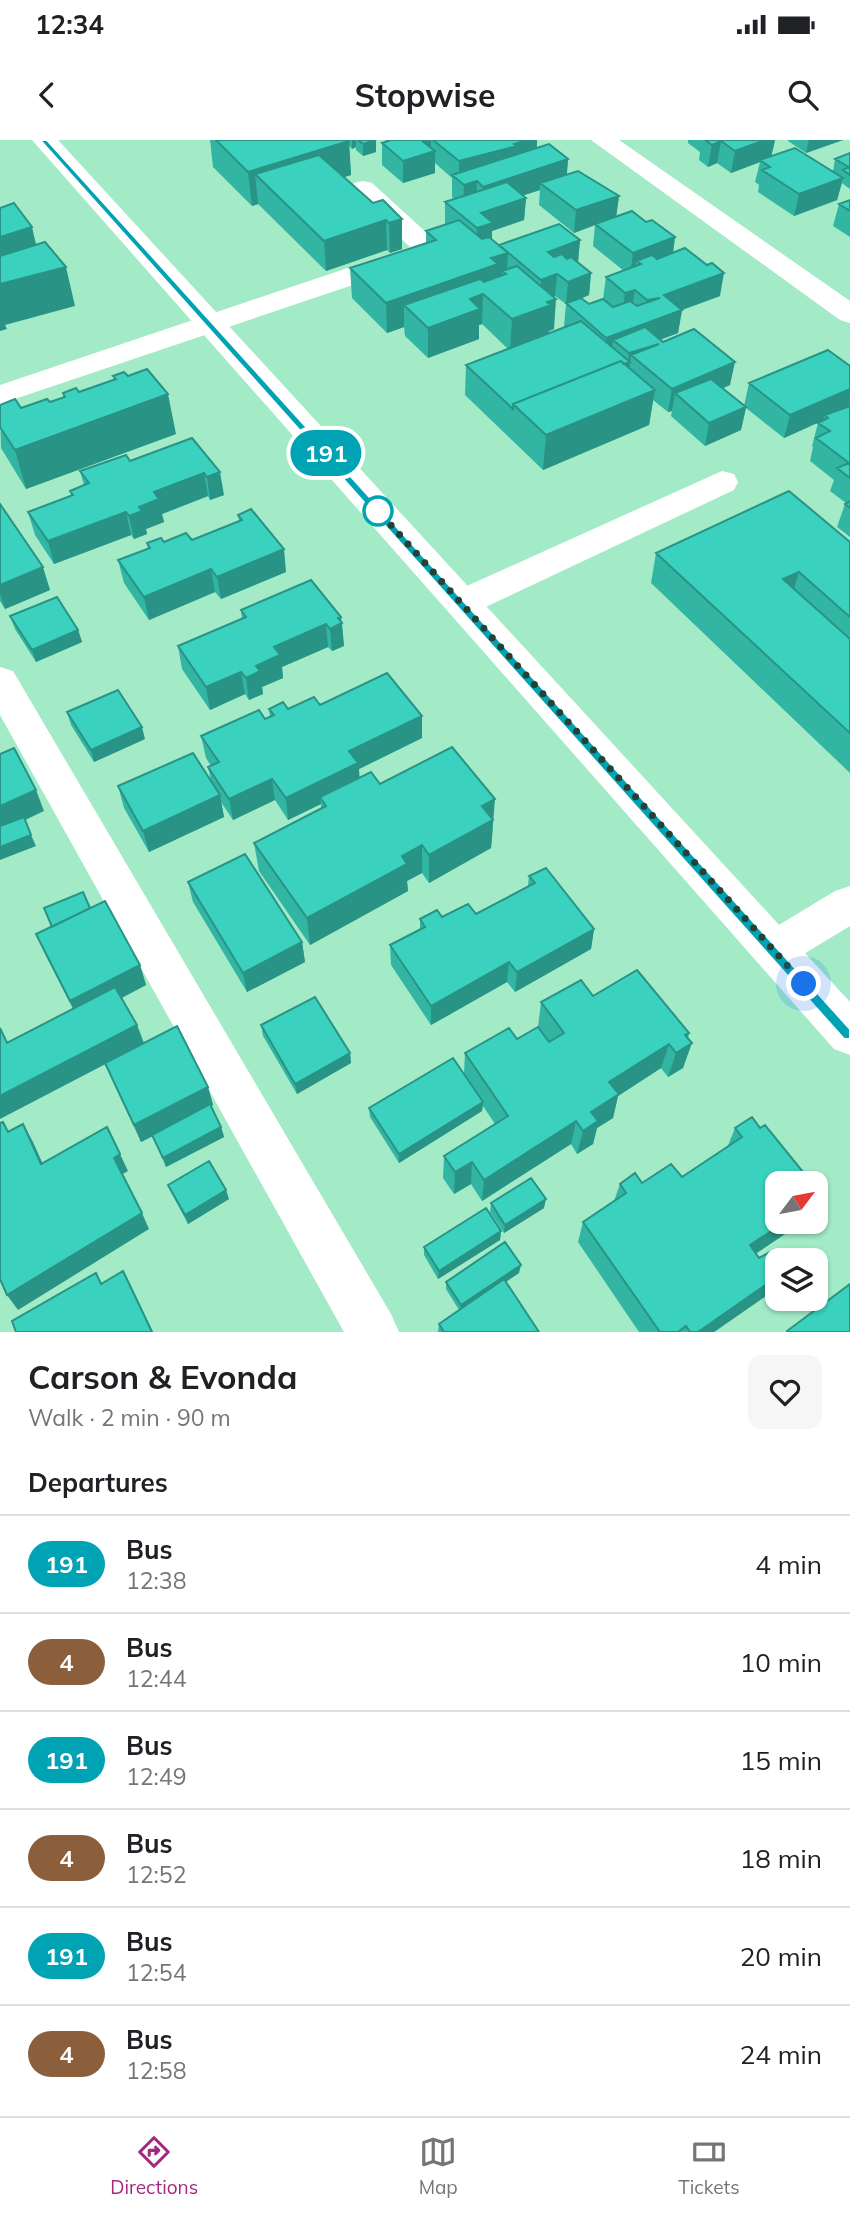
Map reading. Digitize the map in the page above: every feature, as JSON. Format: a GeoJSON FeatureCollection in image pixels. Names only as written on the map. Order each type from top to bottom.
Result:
{"type":"FeatureCollection","features":[{"type":"Feature","properties":{"kind":"main road"},"geometry":{"type":"LineString","coordinates":[[44,140],[850,1034]]}},
{"type":"Feature","properties":{"kind":"main road"},"geometry":{"type":"LineString","coordinates":[[603,140],[850,314]]}},
{"type":"Feature","properties":{"kind":"main road"},"geometry":{"type":"LineString","coordinates":[[0,395],[429,250],[363,189]]}},
{"type":"Feature","properties":{"kind":"main road"},"geometry":{"type":"LineString","coordinates":[[462,603],[722,482]]}},
{"type":"Feature","properties":{"kind":"main road"},"geometry":{"type":"LineString","coordinates":[[0,681],[373,1332]]}},
{"type":"Feature","properties":{"kind":"main road"},"geometry":{"type":"LineString","coordinates":[[774,950],[850,904]]}},
{"type":"Feature","properties":{"kind":"building"},"geometry":{"type":"Polygon","coordinates":[[[216,140],[348,140],[349,141],[248,172],[216,140]]]}},
{"type":"Feature","properties":{"kind":"building"},"geometry":{"type":"Polygon","coordinates":[[[358,140],[376,140],[363,144],[358,140]]]}},
{"type":"Feature","properties":{"kind":"building"},"geometry":{"type":"Polygon","coordinates":[[[391,140],[421,140],[435,151],[403,161],[382,143],[391,140]]]}},
{"type":"Feature","properties":{"kind":"building"},"geometry":{"type":"Polygon","coordinates":[[[433,140],[526,140],[514,144],[517,146],[459,161],[433,140]]]}},
{"type":"Feature","properties":{"kind":"building"},"geometry":{"type":"Polygon","coordinates":[[[705,140],[765,140],[735,151],[721,141],[712,145],[705,140]]]}},
{"type":"Feature","properties":{"kind":"building"},"geometry":{"type":"Polygon","coordinates":[[[549,144],[568,159],[483,187],[477,181],[464,185],[452,175],[549,144]]]}},
{"type":"Feature","properties":{"kind":"building"},"geometry":{"type":"Polygon","coordinates":[[[795,148],[843,178],[799,194],[762,170],[770,167],[760,160],[795,148]]]}},
{"type":"Feature","properties":{"kind":"building"},"geometry":{"type":"Polygon","coordinates":[[[850,153],[850,175],[843,170],[849,167],[835,159],[850,153]]]}},
{"type":"Feature","properties":{"kind":"building"},"geometry":{"type":"Polygon","coordinates":[[[319,155],[373,203],[383,200],[402,219],[389,223],[386,220],[324,241],[255,174],[319,155]]]}},
{"type":"Feature","properties":{"kind":"building"},"geometry":{"type":"Polygon","coordinates":[[[578,171],[619,196],[576,210],[540,183],[578,171]]]}},
{"type":"Feature","properties":{"kind":"building"},"geometry":{"type":"Polygon","coordinates":[[[507,182],[526,198],[481,213],[493,223],[477,228],[445,202],[507,182]]]}},
{"type":"Feature","properties":{"kind":"building"},"geometry":{"type":"Polygon","coordinates":[[[850,200],[850,211],[839,204],[850,200]]]}},
{"type":"Feature","properties":{"kind":"building"},"geometry":{"type":"Polygon","coordinates":[[[14,203],[32,227],[0,237],[0,208],[14,203]]]}},
{"type":"Feature","properties":{"kind":"building"},"geometry":{"type":"Polygon","coordinates":[[[632,211],[646,222],[652,220],[675,237],[633,253],[595,224],[632,211]]]}},
{"type":"Feature","properties":{"kind":"building"},"geometry":{"type":"Polygon","coordinates":[[[459,220],[482,239],[489,237],[508,253],[491,258],[498,264],[386,303],[350,268],[436,240],[426,231],[459,220]]]}},
{"type":"Feature","properties":{"kind":"building"},"geometry":{"type":"Polygon","coordinates":[[[559,224],[580,240],[548,252],[554,257],[562,254],[567,259],[571,257],[591,273],[568,282],[557,274],[541,280],[499,245],[559,224]]]}},
{"type":"Feature","properties":{"kind":"building"},"geometry":{"type":"Polygon","coordinates":[[[45,242],[66,267],[0,284],[0,256],[45,242]]]}},
{"type":"Feature","properties":{"kind":"building"},"geometry":{"type":"Polygon","coordinates":[[[685,248],[707,265],[712,263],[724,273],[664,295],[682,310],[606,338],[566,303],[581,298],[589,304],[603,299],[613,307],[630,301],[637,306],[660,298],[647,300],[635,290],[625,293],[606,277],[641,264],[636,261],[652,255],[657,259],[685,248]]]}},
{"type":"Feature","properties":{"kind":"building"},"geometry":{"type":"Polygon","coordinates":[[[517,266],[556,299],[547,302],[551,305],[512,319],[483,294],[470,299],[480,309],[428,328],[404,305],[480,279],[484,282],[506,274],[502,271],[517,266]]]}},
{"type":"Feature","properties":{"kind":"building"},"geometry":{"type":"Polygon","coordinates":[[[581,321],[630,362],[624,364],[621,361],[513,404],[513,409],[466,365],[581,321]]]}},
{"type":"Feature","properties":{"kind":"building"},"geometry":{"type":"Polygon","coordinates":[[[645,327],[663,342],[694,329],[735,362],[672,389],[631,355],[659,344],[629,353],[613,340],[645,327]]]}},
{"type":"Feature","properties":{"kind":"building"},"geometry":{"type":"Polygon","coordinates":[[[828,350],[850,366],[850,389],[790,415],[749,383],[828,350]]]}},
{"type":"Feature","properties":{"kind":"building"},"geometry":{"type":"Polygon","coordinates":[[[621,361],[655,390],[546,435],[513,404],[621,361]]]}},
{"type":"Feature","properties":{"kind":"building"},"geometry":{"type":"Polygon","coordinates":[[[147,369],[168,394],[15,450],[0,427],[0,405],[15,399],[21,408],[47,399],[50,402],[65,397],[63,393],[76,388],[79,392],[116,379],[113,376],[124,372],[128,376],[147,369]]]}},
{"type":"Feature","properties":{"kind":"building"},"geometry":{"type":"Polygon","coordinates":[[[711,379],[746,407],[709,423],[675,393],[711,379]]]}},
{"type":"Feature","properties":{"kind":"building"},"geometry":{"type":"Polygon","coordinates":[[[850,406],[850,478],[837,468],[849,463],[816,438],[830,431],[818,423],[828,418],[825,415],[850,406]]]}},
{"type":"Feature","properties":{"kind":"building"},"geometry":{"type":"Polygon","coordinates":[[[192,438],[220,472],[207,477],[204,473],[154,492],[159,499],[139,507],[142,511],[129,516],[126,512],[48,541],[28,512],[73,495],[70,491],[89,483],[80,471],[126,455],[130,461],[192,438]]]}},
{"type":"Feature","properties":{"kind":"building"},"geometry":{"type":"Polygon","coordinates":[[[789,491],[850,542],[850,617],[799,572],[783,579],[850,639],[850,733],[656,553],[789,491]]]}},
{"type":"Feature","properties":{"kind":"building"},"geometry":{"type":"Polygon","coordinates":[[[0,504],[43,567],[0,585],[0,504]]]}},
{"type":"Feature","properties":{"kind":"building"},"geometry":{"type":"Polygon","coordinates":[[[251,509],[284,549],[217,577],[211,569],[144,597],[118,560],[150,548],[147,543],[161,538],[164,542],[186,533],[192,540],[242,520],[238,515],[251,509]]]}},
{"type":"Feature","properties":{"kind":"building"},"geometry":{"type":"Polygon","coordinates":[[[311,580],[341,617],[338,618],[342,623],[330,629],[326,624],[274,647],[280,655],[256,666],[260,671],[246,678],[241,672],[206,687],[178,646],[246,617],[241,610],[311,580]]]}},
{"type":"Feature","properties":{"kind":"building"},"geometry":{"type":"Polygon","coordinates":[[[57,597],[78,630],[32,650],[10,616],[57,597]]]}},
{"type":"Feature","properties":{"kind":"building"},"geometry":{"type":"Polygon","coordinates":[[[387,673],[422,716],[349,751],[358,763],[286,798],[272,779],[229,799],[208,767],[219,762],[201,736],[259,710],[265,719],[274,715],[269,709],[283,702],[288,709],[314,697],[320,705],[387,673]]]}},
{"type":"Feature","properties":{"kind":"building"},"geometry":{"type":"Polygon","coordinates":[[[118,690],[142,727],[91,750],[67,712],[118,690]]]}},
{"type":"Feature","properties":{"kind":"building"},"geometry":{"type":"Polygon","coordinates":[[[452,747],[495,799],[482,806],[493,820],[429,855],[422,845],[402,856],[407,864],[307,918],[254,843],[326,806],[320,797],[371,772],[380,784],[452,747]]]}},
{"type":"Feature","properties":{"kind":"building"},"geometry":{"type":"Polygon","coordinates":[[[14,748],[36,790],[0,806],[0,754],[14,748]]]}},
{"type":"Feature","properties":{"kind":"building"},"geometry":{"type":"Polygon","coordinates":[[[193,753],[220,795],[143,831],[118,786],[193,753]]]}},
{"type":"Feature","properties":{"kind":"building"},"geometry":{"type":"Polygon","coordinates":[[[24,817],[31,835],[0,847],[0,826],[24,817]]]}},
{"type":"Feature","properties":{"kind":"building"},"geometry":{"type":"Polygon","coordinates":[[[245,854],[302,942],[243,973],[188,882],[245,854]]]}},
{"type":"Feature","properties":{"kind":"building"},"geometry":{"type":"Polygon","coordinates":[[[546,868],[594,929],[517,972],[509,962],[431,1006],[390,945],[425,927],[420,919],[437,910],[442,917],[468,904],[476,914],[535,883],[529,876],[546,868]]]}},
{"type":"Feature","properties":{"kind":"building"},"geometry":{"type":"Polygon","coordinates":[[[83,892],[90,908],[52,927],[44,908],[83,892]]]}},
{"type":"Feature","properties":{"kind":"building"},"geometry":{"type":"Polygon","coordinates":[[[105,901],[140,965],[70,1001],[36,934],[105,901]]]}},
{"type":"Feature","properties":{"kind":"building"},"geometry":{"type":"Polygon","coordinates":[[[637,970],[689,1033],[685,1035],[692,1043],[676,1053],[669,1044],[609,1082],[619,1094],[591,1112],[598,1121],[583,1131],[576,1121],[484,1180],[472,1162],[455,1172],[444,1156],[508,1116],[465,1053],[509,1028],[517,1039],[538,1027],[549,1042],[564,1033],[541,1002],[581,980],[593,996],[637,970]]]}},
{"type":"Feature","properties":{"kind":"building"},"geometry":{"type":"Polygon","coordinates":[[[115,987],[137,1025],[0,1096],[0,1028],[7,1043],[115,987]]]}},
{"type":"Feature","properties":{"kind":"building"},"geometry":{"type":"Polygon","coordinates":[[[315,997],[350,1053],[295,1084],[261,1025],[315,997]]]}},
{"type":"Feature","properties":{"kind":"building"},"geometry":{"type":"Polygon","coordinates":[[[177,1026],[208,1087],[134,1125],[105,1063],[177,1026]]]}},
{"type":"Feature","properties":{"kind":"building"},"geometry":{"type":"Polygon","coordinates":[[[453,1058],[483,1102],[399,1154],[369,1108],[453,1058]]]}},
{"type":"Feature","properties":{"kind":"building"},"geometry":{"type":"Polygon","coordinates":[[[210,1104],[221,1127],[163,1158],[152,1135],[210,1104]]]}},
{"type":"Feature","properties":{"kind":"building"},"geometry":{"type":"Polygon","coordinates":[[[752,1117],[760,1128],[765,1125],[802,1171],[765,1171],[767,1234],[750,1245],[759,1258],[765,1255],[765,1285],[698,1332],[690,1332],[686,1326],[678,1332],[660,1332],[583,1222],[626,1193],[620,1184],[635,1173],[642,1183],[671,1164],[682,1177],[742,1137],[735,1128],[752,1117]]]}},
{"type":"Feature","properties":{"kind":"building"},"geometry":{"type":"Polygon","coordinates":[[[3,1122],[8,1132],[23,1124],[41,1164],[107,1127],[120,1154],[114,1158],[142,1213],[7,1295],[0,1279],[0,1123],[3,1122]]]}},
{"type":"Feature","properties":{"kind":"building"},"geometry":{"type":"Polygon","coordinates":[[[209,1161],[226,1190],[185,1215],[168,1185],[209,1161]]]}},
{"type":"Feature","properties":{"kind":"building"},"geometry":{"type":"Polygon","coordinates":[[[531,1178],[546,1199],[505,1225],[491,1203],[531,1178]]]}},
{"type":"Feature","properties":{"kind":"building"},"geometry":{"type":"Polygon","coordinates":[[[486,1208],[501,1231],[439,1271],[424,1247],[486,1208]]]}},
{"type":"Feature","properties":{"kind":"building"},"geometry":{"type":"Polygon","coordinates":[[[505,1242],[521,1265],[461,1305],[446,1282],[505,1242]]]}},
{"type":"Feature","properties":{"kind":"building"},"geometry":{"type":"Polygon","coordinates":[[[123,1271],[152,1332],[16,1332],[12,1321],[96,1273],[101,1284],[123,1271]]]}},
{"type":"Feature","properties":{"kind":"building"},"geometry":{"type":"Polygon","coordinates":[[[504,1279],[539,1332],[444,1332],[439,1324],[504,1279]]]}},
{"type":"Feature","properties":{"kind":"building"},"geometry":{"type":"Polygon","coordinates":[[[850,1284],[850,1332],[787,1331],[814,1311],[828,1311],[828,1300],[850,1284]]]}},
{"type":"Feature","properties":{"kind":"bus line","name":"191"},"geometry":{"type":"LineString","coordinates":[[44,140],[850,1034]]}},
{"type":"Feature","properties":{"kind":"route"},"geometry":{"type":"LineString","coordinates":[[378,511],[372,504],[804,984]]}}]}
